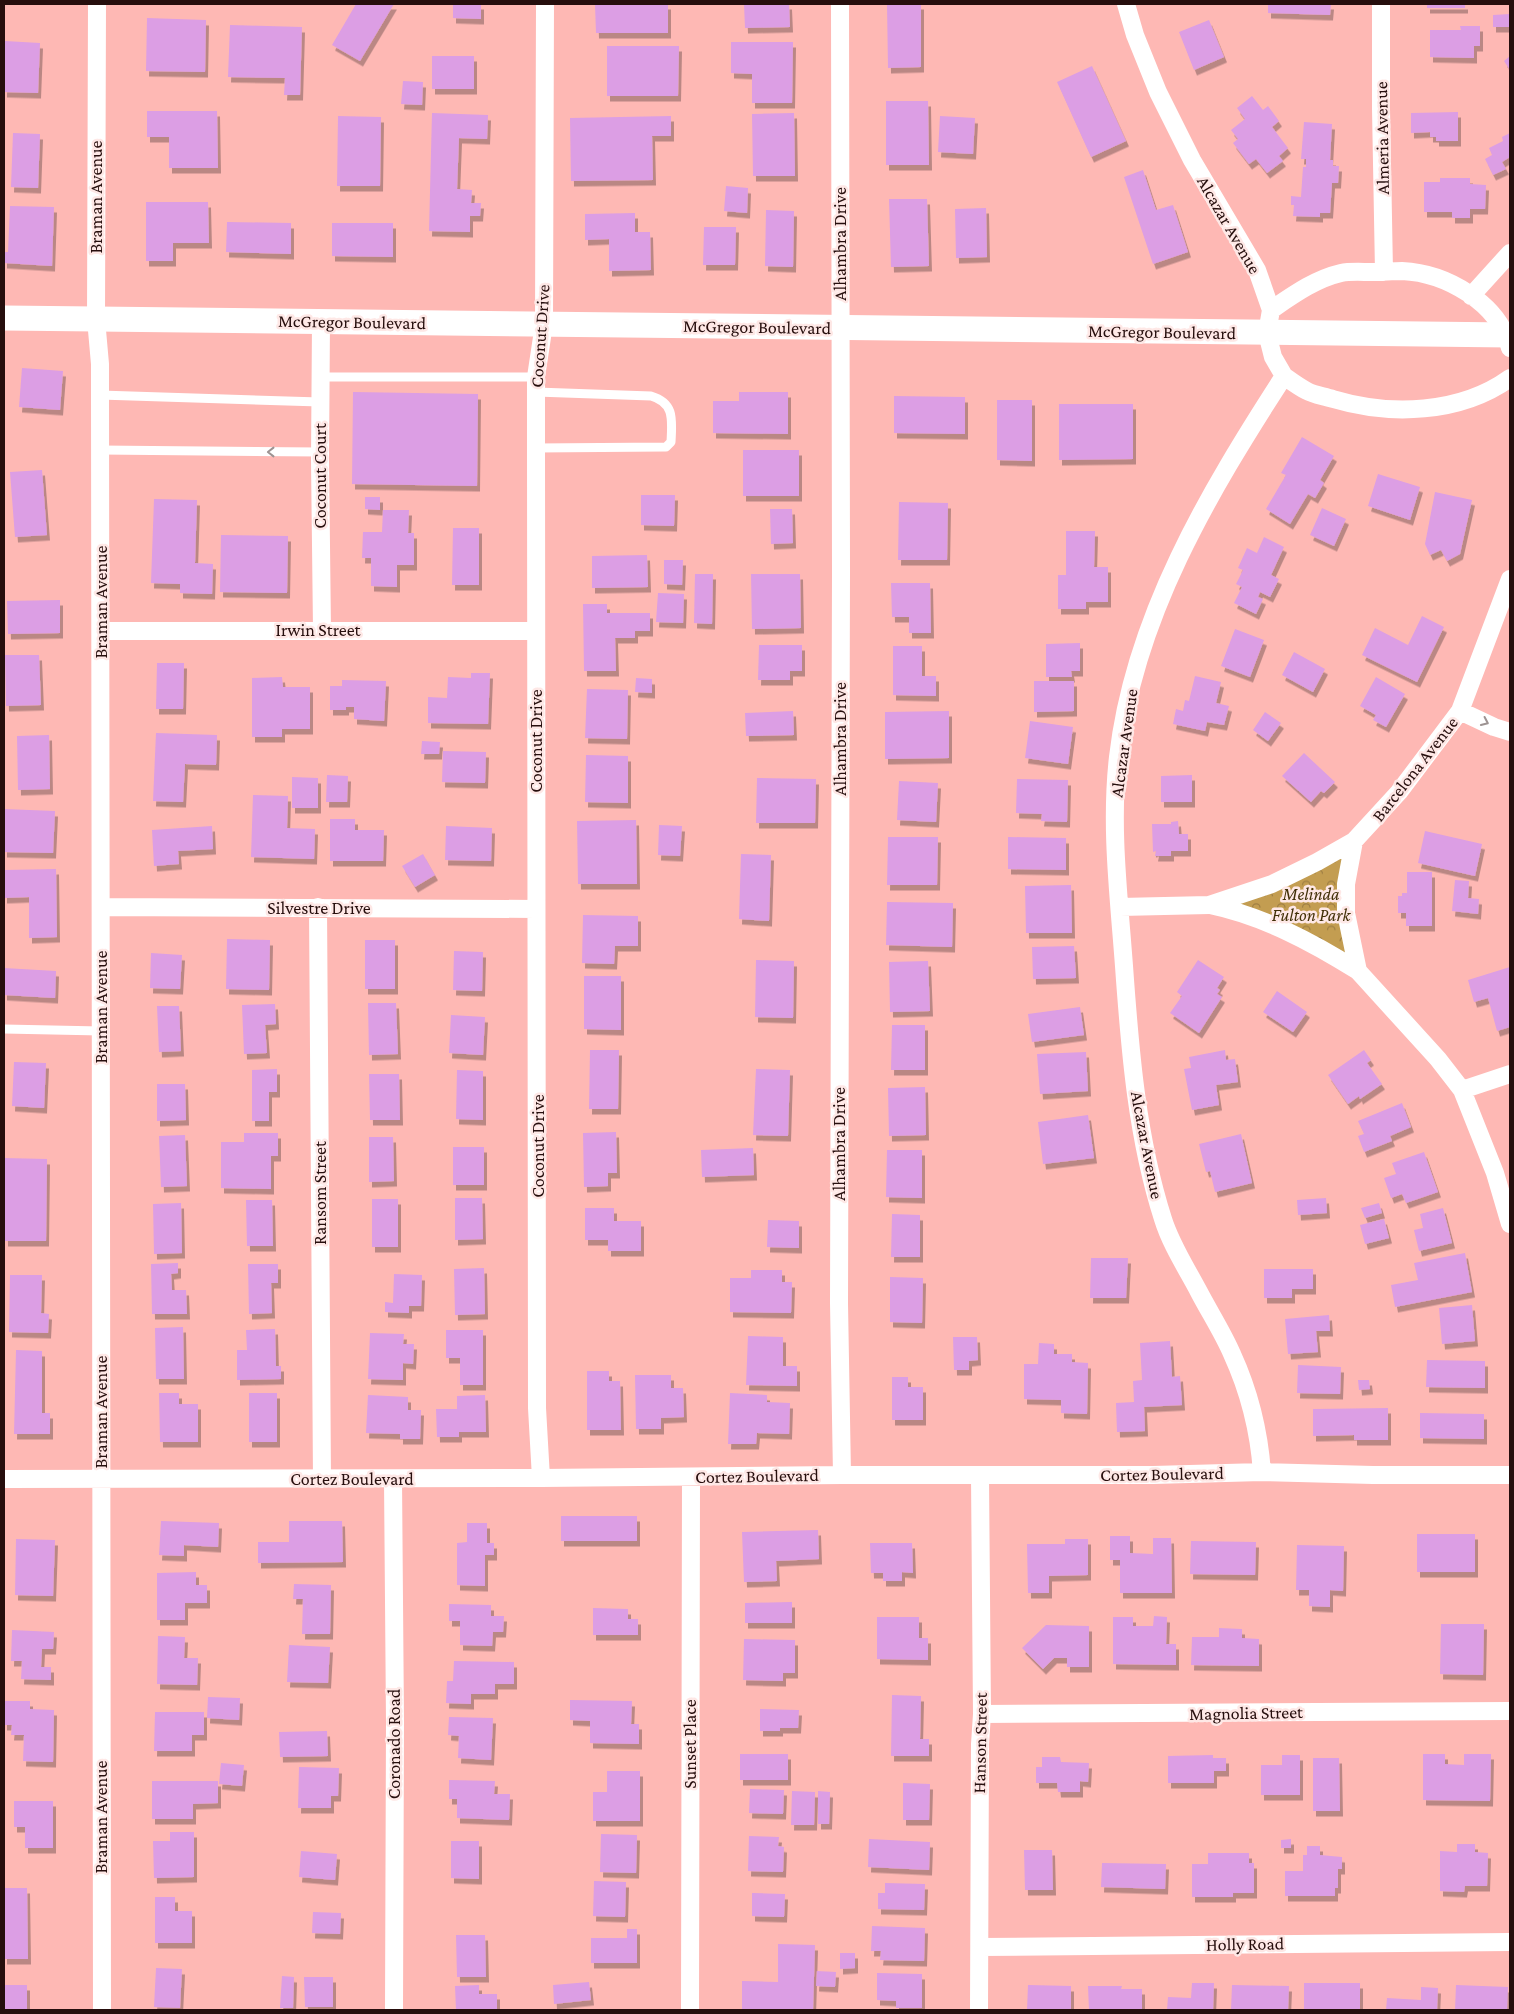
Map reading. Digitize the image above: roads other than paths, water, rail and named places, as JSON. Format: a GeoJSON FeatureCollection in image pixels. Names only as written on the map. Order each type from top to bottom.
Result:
{"type":"FeatureCollection","features":[{"type":"Feature","properties":{"kind":"main road","name":"McGregor Boulevard"},"geometry":{"type":"LineString","coordinates":[[4,318],[839,328],[1269,321],[1509,339]]}},
{"type":"Feature","properties":{"kind":"street","name":"Braman Avenue"},"geometry":{"type":"LineString","coordinates":[[97,4],[96,319],[100,364],[102,2010]]}},
{"type":"Feature","properties":{"kind":"street","name":"Coconut Drive"},"geometry":{"type":"LineString","coordinates":[[541,1478],[537,1408],[535,631],[536,385],[544,324],[545,4]]}},
{"type":"Feature","properties":{"kind":"street","name":"Alhambra Drive"},"geometry":{"type":"LineString","coordinates":[[840,4],[839,1303],[842,1475]]}},
{"type":"Feature","properties":{"kind":"street","name":"Alcazar Avenue"},"geometry":{"type":"LineString","coordinates":[[1126,4],[1135,35],[1158,92],[1192,160],[1257,270],[1269,321],[1273,357],[1284,376],[1253,423],[1200,515],[1164,588],[1134,673],[1118,758],[1115,803],[1115,857],[1127,1018],[1142,1132],[1164,1222],[1185,1266],[1232,1352],[1243,1380],[1260,1447],[1262,1472]]}},
{"type":"Feature","properties":{"kind":"street","name":"Almeria Avenue"},"geometry":{"type":"LineString","coordinates":[[1381,4],[1384,272]]}},
{"type":"Feature","properties":{"kind":"street"},"geometry":{"type":"LineString","coordinates":[[1471,296],[1510,253]]}},
{"type":"Feature","properties":{"kind":"street"},"geometry":{"type":"LineString","coordinates":[[1269,321],[1303,288],[1342,273],[1403,271],[1452,283],[1488,309],[1509,339]]}},
{"type":"Feature","properties":{"kind":"street","name":"Coconut Court"},"geometry":{"type":"LineString","coordinates":[[321,321],[322,630]]}},
{"type":"Feature","properties":{"kind":"street"},"geometry":{"type":"LineString","coordinates":[[1284,376],[1308,391],[1335,400],[1370,408],[1399,410],[1428,408],[1482,396],[1510,378]]}},
{"type":"Feature","properties":{"kind":"street","name":"Barcelona Avenue"},"geometry":{"type":"LineString","coordinates":[[1209,905],[1272,884],[1317,862],[1354,840],[1399,792],[1460,711],[1510,579]]}},
{"type":"Feature","properties":{"kind":"street","name":"Irwin Street"},"geometry":{"type":"LineString","coordinates":[[100,631],[535,631]]}},
{"type":"Feature","properties":{"kind":"street"},"geometry":{"type":"LineString","coordinates":[[1460,711],[1510,732]]}},
{"type":"Feature","properties":{"kind":"street"},"geometry":{"type":"LineString","coordinates":[[1354,840],[1346,884],[1346,912],[1358,971]]}},
{"type":"Feature","properties":{"kind":"street","name":"Barcelona Avenue"},"geometry":{"type":"LineString","coordinates":[[1120,907],[1209,905],[1246,915],[1292,933],[1358,971],[1438,1058],[1462,1090],[1492,1164],[1510,1224]]}},
{"type":"Feature","properties":{"kind":"street","name":"Silvestre Drive"},"geometry":{"type":"LineString","coordinates":[[101,907],[536,909]]}},
{"type":"Feature","properties":{"kind":"street","name":"Ransom Street"},"geometry":{"type":"LineString","coordinates":[[318,907],[322,1479]]}},
{"type":"Feature","properties":{"kind":"street"},"geometry":{"type":"LineString","coordinates":[[1462,1090],[1510,1074]]}},
{"type":"Feature","properties":{"kind":"street","name":"Cortez Boulevard"},"geometry":{"type":"LineString","coordinates":[[4,1479],[980,1476],[1262,1472],[1383,1475],[1510,1475]]}},
{"type":"Feature","properties":{"kind":"street","name":"Hanson Street"},"geometry":{"type":"LineString","coordinates":[[979,2010],[980,1744],[982,1714],[980,1476]]}},
{"type":"Feature","properties":{"kind":"street","name":"Sunset Place"},"geometry":{"type":"LineString","coordinates":[[690,2010],[691,1477]]}},
{"type":"Feature","properties":{"kind":"street","name":"Coronado Road"},"geometry":{"type":"LineString","coordinates":[[393,1479],[394,2010]]}},
{"type":"Feature","properties":{"kind":"street","name":"Magnolia Street"},"geometry":{"type":"LineString","coordinates":[[982,1714],[1510,1711]]}},
{"type":"Feature","properties":{"kind":"street","name":"Holly Road"},"geometry":{"type":"LineString","coordinates":[[980,1947],[1510,1942]]}},
{"type":"Feature","properties":{"kind":"lane"},"geometry":{"type":"LineString","coordinates":[[321,378],[536,385],[651,396],[660,399],[666,404],[672,421],[670,442],[666,447],[536,448]]}},
{"type":"Feature","properties":{"kind":"lane"},"geometry":{"type":"LineString","coordinates":[[100,395],[320,402]]}},
{"type":"Feature","properties":{"kind":"lane"},"geometry":{"type":"LineString","coordinates":[[100,450],[320,452]]}},
{"type":"Feature","properties":{"kind":"lane"},"geometry":{"type":"LineString","coordinates":[[4,1029],[101,1031]]}},
{"type":"Feature","properties":{"kind":"park label","name":"Melinda Fulton Park"},"geometry":{"type":"Point","coordinates":[1311,904]}}]}
